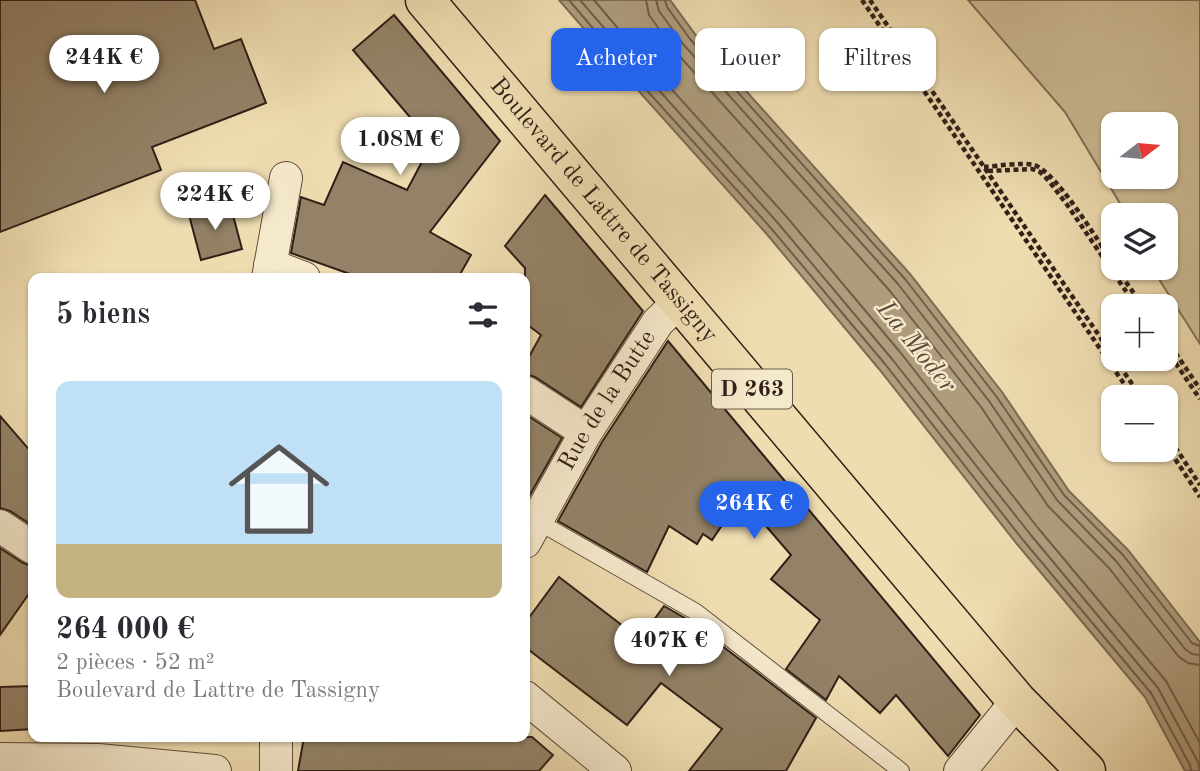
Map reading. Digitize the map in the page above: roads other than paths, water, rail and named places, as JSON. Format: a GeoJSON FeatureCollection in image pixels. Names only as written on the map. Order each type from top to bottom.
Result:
{"type":"FeatureCollection","features":[{"type":"Feature","properties":{"kind":"main road","name":"Boulevard de Lattre de Tassigny"},"geometry":{"type":"LineString","coordinates":[[425,0],[1017,701],[1086,771]]}},
{"type":"Feature","properties":{"kind":"street"},"geometry":{"type":"LineString","coordinates":[[269,272],[286,178]]}},
{"type":"Feature","properties":{"kind":"street","name":"Rue de la Butte"},"geometry":{"type":"LineString","coordinates":[[531,532],[586,432],[658,322],[678,302]]}},
{"type":"Feature","properties":{"kind":"street"},"geometry":{"type":"LineString","coordinates":[[530,395],[586,432]]}},
{"type":"Feature","properties":{"kind":"street"},"geometry":{"type":"LineString","coordinates":[[0,526],[28,545]]}},
{"type":"Feature","properties":{"kind":"street"},"geometry":{"type":"LineString","coordinates":[[530,701],[615,771]]}},
{"type":"Feature","properties":{"kind":"street"},"geometry":{"type":"LineString","coordinates":[[960,771],[1017,701]]}},
{"type":"Feature","properties":{"kind":"street"},"geometry":{"type":"LineString","coordinates":[[276,742],[276,771]]}},
{"type":"Feature","properties":{"kind":"street"},"geometry":{"type":"LineString","coordinates":[[0,759],[215,771]]}},
{"type":"Feature","properties":{"kind":"lane"},"geometry":{"type":"LineString","coordinates":[[531,532],[696,612],[901,771]]}},
{"type":"Feature","properties":{"kind":"water","name":"La Moder"},"geometry":{"type":"Polygon","coordinates":[[[559,0],[670,0],[695,34],[695,91],[746,91],[910,274],[1002,392],[1069,491],[1128,550],[1200,642],[1200,771],[1185,771],[1145,697],[1017,544],[879,369],[765,232],[639,91],[681,91],[681,28],[583,28],[559,0]]]}}]}
